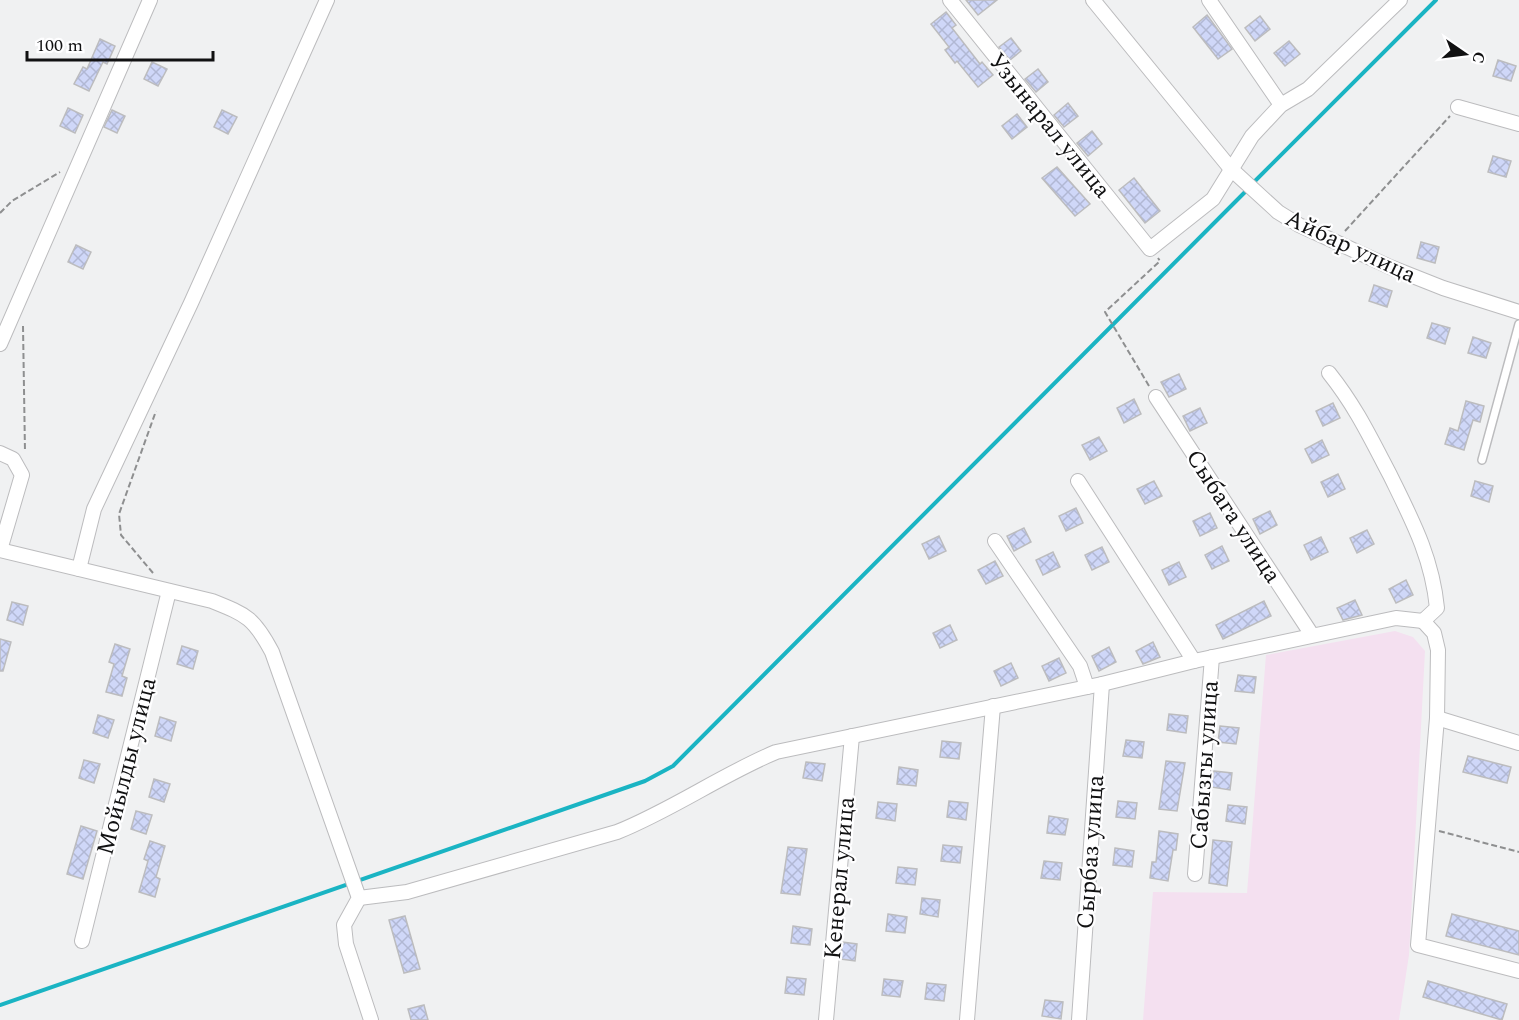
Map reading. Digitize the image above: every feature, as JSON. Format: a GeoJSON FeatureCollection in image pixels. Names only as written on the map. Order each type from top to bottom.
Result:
{"type":"FeatureCollection","features":[{"type":"Feature","properties":{"kind":"street"},"geometry":{"type":"LineString","coordinates":[[0,344],[150,0]]}},
{"type":"Feature","properties":{"kind":"street"},"geometry":{"type":"LineString","coordinates":[[79,569],[94,509],[191,303],[327,0]]}},
{"type":"Feature","properties":{"kind":"street","name":"Узынарал улица"},"geometry":{"type":"LineString","coordinates":[[950,0],[1150,249]]}},
{"type":"Feature","properties":{"kind":"street","name":"Айбар улица"},"geometry":{"type":"LineString","coordinates":[[1093,0],[1231,169],[1278,212],[1335,242],[1443,288],[1519,312]]}},
{"type":"Feature","properties":{"kind":"street"},"geometry":{"type":"LineString","coordinates":[[1209,0],[1281,105]]}},
{"type":"Feature","properties":{"kind":"street"},"geometry":{"type":"LineString","coordinates":[[1150,249],[1213,199],[1252,136],[1281,105],[1308,89],[1400,0]]}},
{"type":"Feature","properties":{"kind":"street"},"geometry":{"type":"LineString","coordinates":[[1458,107],[1519,124]]}},
{"type":"Feature","properties":{"kind":"street"},"geometry":{"type":"LineString","coordinates":[[1329,373],[1355,406],[1423,541],[1435,587],[1437,608],[1423,621]]}},
{"type":"Feature","properties":{"kind":"street","name":"Сыбага улица"},"geometry":{"type":"LineString","coordinates":[[1155,397],[1312,635]]}},
{"type":"Feature","properties":{"kind":"street"},"geometry":{"type":"LineString","coordinates":[[0,453],[13,459],[22,475],[0,550],[212,601],[240,612],[258,626],[272,652],[359,898],[344,925],[346,944],[371,1020]]}},
{"type":"Feature","properties":{"kind":"street","name":"Сабызгы улица"},"geometry":{"type":"LineString","coordinates":[[1078,481],[1194,661]]}},
{"type":"Feature","properties":{"kind":"street"},"geometry":{"type":"LineString","coordinates":[[995,541],[1080,666],[1088,687]]}},
{"type":"Feature","properties":{"kind":"street","name":"Мойылды улица"},"geometry":{"type":"LineString","coordinates":[[82,941],[170,591]]}},
{"type":"Feature","properties":{"kind":"street"},"geometry":{"type":"LineString","coordinates":[[359,898],[407,892],[617,832],[647,820],[746,765],[776,752],[1102,684],[1194,661],[1396,618],[1423,621],[1434,633],[1438,650],[1437,718],[1418,945],[1519,971]]}},
{"type":"Feature","properties":{"kind":"street","name":"Сабызгы улица"},"geometry":{"type":"LineString","coordinates":[[1195,874],[1212,657]]}},
{"type":"Feature","properties":{"kind":"street","name":"Сырбаз улица"},"geometry":{"type":"LineString","coordinates":[[1079,1020],[1102,684]]}},
{"type":"Feature","properties":{"kind":"street"},"geometry":{"type":"LineString","coordinates":[[967,1020],[993,706]]}},
{"type":"Feature","properties":{"kind":"street"},"geometry":{"type":"LineString","coordinates":[[1437,718],[1519,743]]}},
{"type":"Feature","properties":{"kind":"street","name":"Кенерал улица"},"geometry":{"type":"LineString","coordinates":[[826,1020],[852,736]]}},
{"type":"Feature","properties":{"kind":"lane"},"geometry":{"type":"LineString","coordinates":[[1482,460],[1519,324]]}},
{"type":"Feature","properties":{"kind":"path"},"geometry":{"type":"LineString","coordinates":[[1335,242],[1458,107]]}},
{"type":"Feature","properties":{"kind":"path"},"geometry":{"type":"LineString","coordinates":[[0,213],[12,201],[61,171]]}},
{"type":"Feature","properties":{"kind":"path"},"geometry":{"type":"LineString","coordinates":[[1150,249],[1160,261],[1105,312],[1155,397]]}},
{"type":"Feature","properties":{"kind":"path"},"geometry":{"type":"LineString","coordinates":[[23,316],[25,452]]}},
{"type":"Feature","properties":{"kind":"path"},"geometry":{"type":"LineString","coordinates":[[156,410],[119,514],[121,535],[156,575]]}},
{"type":"Feature","properties":{"kind":"path"},"geometry":{"type":"LineString","coordinates":[[1428,828],[1519,852]]}},
{"type":"Feature","properties":{"kind":"shaded area"},"geometry":{"type":"Polygon","coordinates":[[[1395,631],[1413,637],[1425,651],[1409,955],[1399,1020],[1143,1020],[1153,892],[1247,893],[1266,655],[1395,631]]]}},
{"type":"Feature","properties":{"kind":"building"},"geometry":{"type":"Polygon","coordinates":[[[966,0],[997,0],[978,15],[966,0]]]}},
{"type":"Feature","properties":{"kind":"building"},"geometry":{"type":"Polygon","coordinates":[[[946,12],[956,25],[952,28],[980,64],[982,62],[993,75],[978,87],[945,50],[949,47],[931,24],[946,12]]]}},
{"type":"Feature","properties":{"kind":"building"},"geometry":{"type":"Polygon","coordinates":[[[1207,15],[1232,49],[1218,59],[1193,27],[1207,15]]]}},
{"type":"Feature","properties":{"kind":"building"},"geometry":{"type":"Polygon","coordinates":[[[1260,16],[1270,29],[1255,41],[1245,28],[1260,16]]]}},
{"type":"Feature","properties":{"kind":"building"},"geometry":{"type":"Polygon","coordinates":[[[1011,38],[1021,51],[1010,60],[999,47],[1011,38]]]}},
{"type":"Feature","properties":{"kind":"building"},"geometry":{"type":"Polygon","coordinates":[[[100,39],[115,46],[107,64],[103,62],[89,91],[74,84],[83,67],[87,69],[100,39]]]}},
{"type":"Feature","properties":{"kind":"building"},"geometry":{"type":"Polygon","coordinates":[[[1289,41],[1300,54],[1285,66],[1274,53],[1289,41]]]}},
{"type":"Feature","properties":{"kind":"building"},"geometry":{"type":"Polygon","coordinates":[[[1498,60],[1516,66],[1511,81],[1493,76],[1498,60]]]}},
{"type":"Feature","properties":{"kind":"building"},"geometry":{"type":"Polygon","coordinates":[[[152,62],[167,69],[158,86],[144,79],[152,62]]]}},
{"type":"Feature","properties":{"kind":"building"},"geometry":{"type":"Polygon","coordinates":[[[1038,69],[1048,82],[1036,92],[1025,79],[1038,69]]]}},
{"type":"Feature","properties":{"kind":"building"},"geometry":{"type":"Polygon","coordinates":[[[1068,103],[1078,116],[1064,127],[1054,115],[1068,103]]]}},
{"type":"Feature","properties":{"kind":"building"},"geometry":{"type":"Polygon","coordinates":[[[68,108],[83,115],[75,133],[60,126],[68,108]]]}},
{"type":"Feature","properties":{"kind":"building"},"geometry":{"type":"Polygon","coordinates":[[[112,110],[125,116],[117,133],[104,127],[112,110]]]}},
{"type":"Feature","properties":{"kind":"building"},"geometry":{"type":"Polygon","coordinates":[[[222,110],[237,117],[228,134],[214,127],[222,110]]]}},
{"type":"Feature","properties":{"kind":"building"},"geometry":{"type":"Polygon","coordinates":[[[1017,114],[1027,127],[1012,139],[1002,126],[1017,114]]]}},
{"type":"Feature","properties":{"kind":"building"},"geometry":{"type":"Polygon","coordinates":[[[1092,131],[1102,144],[1088,156],[1077,143],[1092,131]]]}},
{"type":"Feature","properties":{"kind":"building"},"geometry":{"type":"Polygon","coordinates":[[[1493,156],[1511,161],[1506,177],[1488,172],[1493,156]]]}},
{"type":"Feature","properties":{"kind":"building"},"geometry":{"type":"Polygon","coordinates":[[[1057,167],[1090,204],[1075,216],[1042,178],[1057,167]]]}},
{"type":"Feature","properties":{"kind":"building"},"geometry":{"type":"Polygon","coordinates":[[[1134,178],[1160,211],[1145,223],[1119,190],[1134,178]]]}},
{"type":"Feature","properties":{"kind":"building"},"geometry":{"type":"Polygon","coordinates":[[[1421,242],[1439,247],[1435,263],[1417,258],[1421,242]]]}},
{"type":"Feature","properties":{"kind":"building"},"geometry":{"type":"Polygon","coordinates":[[[76,245],[91,252],[83,269],[68,262],[76,245]]]}},
{"type":"Feature","properties":{"kind":"building"},"geometry":{"type":"Polygon","coordinates":[[[1374,285],[1392,291],[1387,307],[1369,301],[1374,285]]]}},
{"type":"Feature","properties":{"kind":"building"},"geometry":{"type":"Polygon","coordinates":[[[1432,323],[1450,328],[1445,344],[1427,338],[1432,323]]]}},
{"type":"Feature","properties":{"kind":"building"},"geometry":{"type":"Polygon","coordinates":[[[1473,337],[1491,343],[1486,358],[1468,353],[1473,337]]]}},
{"type":"Feature","properties":{"kind":"building"},"geometry":{"type":"Polygon","coordinates":[[[1179,374],[1186,389],[1169,397],[1161,382],[1179,374]]]}},
{"type":"Feature","properties":{"kind":"building"},"geometry":{"type":"Polygon","coordinates":[[[1134,399],[1141,414],[1124,423],[1117,408],[1134,399]]]}},
{"type":"Feature","properties":{"kind":"building"},"geometry":{"type":"Polygon","coordinates":[[[1466,401],[1484,406],[1480,422],[1473,420],[1464,450],[1445,444],[1450,428],[1458,431],[1466,401]]]}},
{"type":"Feature","properties":{"kind":"building"},"geometry":{"type":"Polygon","coordinates":[[[1333,403],[1340,418],[1323,426],[1316,411],[1333,403]]]}},
{"type":"Feature","properties":{"kind":"building"},"geometry":{"type":"Polygon","coordinates":[[[1200,408],[1207,423],[1190,431],[1183,416],[1200,408]]]}},
{"type":"Feature","properties":{"kind":"building"},"geometry":{"type":"Polygon","coordinates":[[[1099,437],[1107,451],[1090,460],[1082,445],[1099,437]]]}},
{"type":"Feature","properties":{"kind":"building"},"geometry":{"type":"Polygon","coordinates":[[[1322,440],[1329,455],[1312,463],[1305,449],[1322,440]]]}},
{"type":"Feature","properties":{"kind":"building"},"geometry":{"type":"Polygon","coordinates":[[[1338,474],[1345,489],[1328,497],[1321,482],[1338,474]]]}},
{"type":"Feature","properties":{"kind":"building"},"geometry":{"type":"Polygon","coordinates":[[[1154,481],[1162,496],[1145,504],[1137,489],[1154,481]]]}},
{"type":"Feature","properties":{"kind":"building"},"geometry":{"type":"Polygon","coordinates":[[[1475,481],[1493,486],[1489,502],[1471,496],[1475,481]]]}},
{"type":"Feature","properties":{"kind":"building"},"geometry":{"type":"Polygon","coordinates":[[[1076,508],[1083,523],[1066,531],[1059,516],[1076,508]]]}},
{"type":"Feature","properties":{"kind":"building"},"geometry":{"type":"Polygon","coordinates":[[[1270,511],[1277,525],[1260,534],[1253,519],[1270,511]]]}},
{"type":"Feature","properties":{"kind":"building"},"geometry":{"type":"Polygon","coordinates":[[[1210,513],[1217,528],[1200,536],[1193,521],[1210,513]]]}},
{"type":"Feature","properties":{"kind":"building"},"geometry":{"type":"Polygon","coordinates":[[[1024,528],[1031,542],[1014,551],[1007,536],[1024,528]]]}},
{"type":"Feature","properties":{"kind":"building"},"geometry":{"type":"Polygon","coordinates":[[[1367,530],[1374,544],[1357,553],[1350,538],[1367,530]]]}},
{"type":"Feature","properties":{"kind":"building"},"geometry":{"type":"Polygon","coordinates":[[[939,536],[946,551],[929,559],[922,544],[939,536]]]}},
{"type":"Feature","properties":{"kind":"building"},"geometry":{"type":"Polygon","coordinates":[[[1321,537],[1328,552],[1311,560],[1304,545],[1321,537]]]}},
{"type":"Feature","properties":{"kind":"building"},"geometry":{"type":"Polygon","coordinates":[[[1222,546],[1229,561],[1212,569],[1205,555],[1222,546]]]}},
{"type":"Feature","properties":{"kind":"building"},"geometry":{"type":"Polygon","coordinates":[[[1102,547],[1109,562],[1092,570],[1085,555],[1102,547]]]}},
{"type":"Feature","properties":{"kind":"building"},"geometry":{"type":"Polygon","coordinates":[[[1053,552],[1060,567],[1043,575],[1036,560],[1053,552]]]}},
{"type":"Feature","properties":{"kind":"building"},"geometry":{"type":"Polygon","coordinates":[[[995,561],[1003,576],[986,584],[978,570],[995,561]]]}},
{"type":"Feature","properties":{"kind":"building"},"geometry":{"type":"Polygon","coordinates":[[[1179,562],[1186,577],[1169,585],[1162,570],[1179,562]]]}},
{"type":"Feature","properties":{"kind":"building"},"geometry":{"type":"Polygon","coordinates":[[[1406,580],[1413,595],[1396,603],[1389,589],[1406,580]]]}},
{"type":"Feature","properties":{"kind":"building"},"geometry":{"type":"Polygon","coordinates":[[[1355,600],[1362,615],[1343,620],[1337,608],[1355,600]]]}},
{"type":"Feature","properties":{"kind":"building"},"geometry":{"type":"Polygon","coordinates":[[[1264,601],[1271,616],[1223,639],[1216,625],[1264,601]]]}},
{"type":"Feature","properties":{"kind":"building"},"geometry":{"type":"Polygon","coordinates":[[[12,602],[28,606],[23,625],[7,620],[12,602]]]}},
{"type":"Feature","properties":{"kind":"building"},"geometry":{"type":"Polygon","coordinates":[[[950,625],[957,640],[940,648],[933,633],[950,625]]]}},
{"type":"Feature","properties":{"kind":"building"},"geometry":{"type":"Polygon","coordinates":[[[0,639],[11,642],[3,671],[0,671],[0,639]]]}},
{"type":"Feature","properties":{"kind":"building"},"geometry":{"type":"Polygon","coordinates":[[[1153,642],[1160,657],[1143,664],[1136,651],[1153,642]]]}},
{"type":"Feature","properties":{"kind":"building"},"geometry":{"type":"Polygon","coordinates":[[[115,644],[130,649],[122,676],[127,678],[122,696],[106,692],[114,664],[109,662],[115,644]]]}},
{"type":"Feature","properties":{"kind":"building"},"geometry":{"type":"Polygon","coordinates":[[[182,646],[198,651],[193,669],[177,664],[182,646]]]}},
{"type":"Feature","properties":{"kind":"building"},"geometry":{"type":"Polygon","coordinates":[[[1109,647],[1116,662],[1099,671],[1092,656],[1109,647]]]}},
{"type":"Feature","properties":{"kind":"building"},"geometry":{"type":"Polygon","coordinates":[[[1059,658],[1066,673],[1049,681],[1042,666],[1059,658]]]}},
{"type":"Feature","properties":{"kind":"building"},"geometry":{"type":"Polygon","coordinates":[[[1011,663],[1018,678],[1001,686],[994,671],[1011,663]]]}},
{"type":"Feature","properties":{"kind":"building"},"geometry":{"type":"Polygon","coordinates":[[[1238,675],[1256,677],[1254,693],[1235,691],[1238,675]]]}},
{"type":"Feature","properties":{"kind":"building"},"geometry":{"type":"Polygon","coordinates":[[[1169,714],[1188,716],[1186,733],[1167,730],[1169,714]]]}},
{"type":"Feature","properties":{"kind":"building"},"geometry":{"type":"Polygon","coordinates":[[[98,715],[114,720],[108,738],[93,733],[98,715]]]}},
{"type":"Feature","properties":{"kind":"building"},"geometry":{"type":"Polygon","coordinates":[[[160,717],[176,722],[171,741],[155,736],[160,717]]]}},
{"type":"Feature","properties":{"kind":"building"},"geometry":{"type":"Polygon","coordinates":[[[1220,726],[1239,728],[1236,744],[1218,742],[1220,726]]]}},
{"type":"Feature","properties":{"kind":"building"},"geometry":{"type":"Polygon","coordinates":[[[1126,740],[1144,742],[1142,758],[1123,756],[1126,740]]]}},
{"type":"Feature","properties":{"kind":"building"},"geometry":{"type":"Polygon","coordinates":[[[942,741],[961,743],[959,759],[940,757],[942,741]]]}},
{"type":"Feature","properties":{"kind":"building"},"geometry":{"type":"Polygon","coordinates":[[[1468,756],[1511,767],[1507,783],[1463,772],[1468,756]]]}},
{"type":"Feature","properties":{"kind":"building"},"geometry":{"type":"Polygon","coordinates":[[[84,760],[100,764],[94,783],[79,778],[84,760]]]}},
{"type":"Feature","properties":{"kind":"building"},"geometry":{"type":"Polygon","coordinates":[[[1166,761],[1185,763],[1177,811],[1159,809],[1166,761]]]}},
{"type":"Feature","properties":{"kind":"building"},"geometry":{"type":"Polygon","coordinates":[[[806,762],[825,764],[822,781],[803,778],[806,762]]]}},
{"type":"Feature","properties":{"kind":"building"},"geometry":{"type":"Polygon","coordinates":[[[899,767],[918,770],[916,786],[897,784],[899,767]]]}},
{"type":"Feature","properties":{"kind":"building"},"geometry":{"type":"Polygon","coordinates":[[[1214,771],[1232,773],[1230,790],[1211,787],[1214,771]]]}},
{"type":"Feature","properties":{"kind":"building"},"geometry":{"type":"Polygon","coordinates":[[[154,779],[170,784],[164,802],[149,797],[154,779]]]}},
{"type":"Feature","properties":{"kind":"building"},"geometry":{"type":"Polygon","coordinates":[[[949,801],[968,803],[966,820],[947,817],[949,801]]]}},
{"type":"Feature","properties":{"kind":"building"},"geometry":{"type":"Polygon","coordinates":[[[1118,801],[1137,803],[1135,819],[1116,817],[1118,801]]]}},
{"type":"Feature","properties":{"kind":"building"},"geometry":{"type":"Polygon","coordinates":[[[878,802],[897,804],[895,821],[876,818],[878,802]]]}},
{"type":"Feature","properties":{"kind":"building"},"geometry":{"type":"Polygon","coordinates":[[[1228,805],[1247,807],[1245,824],[1226,821],[1228,805]]]}},
{"type":"Feature","properties":{"kind":"building"},"geometry":{"type":"Polygon","coordinates":[[[136,811],[152,815],[146,834],[131,829],[136,811]]]}},
{"type":"Feature","properties":{"kind":"building"},"geometry":{"type":"Polygon","coordinates":[[[1049,816],[1068,819],[1065,835],[1047,833],[1049,816]]]}},
{"type":"Feature","properties":{"kind":"building"},"geometry":{"type":"Polygon","coordinates":[[[81,826],[97,831],[83,879],[67,874],[81,826]]]}},
{"type":"Feature","properties":{"kind":"building"},"geometry":{"type":"Polygon","coordinates":[[[1159,831],[1178,834],[1168,881],[1150,878],[1152,862],[1156,862],[1159,831]]]}},
{"type":"Feature","properties":{"kind":"building"},"geometry":{"type":"Polygon","coordinates":[[[1213,840],[1232,842],[1227,886],[1209,883],[1213,840]]]}},
{"type":"Feature","properties":{"kind":"building"},"geometry":{"type":"Polygon","coordinates":[[[150,841],[165,846],[156,877],[160,879],[155,897],[139,892],[148,861],[144,859],[150,841]]]}},
{"type":"Feature","properties":{"kind":"building"},"geometry":{"type":"Polygon","coordinates":[[[943,845],[962,847],[960,863],[941,861],[943,845]]]}},
{"type":"Feature","properties":{"kind":"building"},"geometry":{"type":"Polygon","coordinates":[[[788,847],[807,849],[800,895],[781,893],[788,847]]]}},
{"type":"Feature","properties":{"kind":"building"},"geometry":{"type":"Polygon","coordinates":[[[1115,848],[1134,851],[1132,867],[1113,865],[1115,848]]]}},
{"type":"Feature","properties":{"kind":"building"},"geometry":{"type":"Polygon","coordinates":[[[1044,861],[1062,863],[1060,880],[1041,878],[1044,861]]]}},
{"type":"Feature","properties":{"kind":"building"},"geometry":{"type":"Polygon","coordinates":[[[898,867],[917,869],[915,885],[896,883],[898,867]]]}},
{"type":"Feature","properties":{"kind":"building"},"geometry":{"type":"Polygon","coordinates":[[[922,898],[940,900],[938,917],[920,914],[922,898]]]}},
{"type":"Feature","properties":{"kind":"building"},"geometry":{"type":"Polygon","coordinates":[[[888,914],[907,917],[905,933],[886,931],[888,914]]]}},
{"type":"Feature","properties":{"kind":"building"},"geometry":{"type":"Polygon","coordinates":[[[1452,914],[1519,931],[1519,955],[1446,936],[1452,914]]]}},
{"type":"Feature","properties":{"kind":"building"},"geometry":{"type":"Polygon","coordinates":[[[405,916],[420,969],[404,973],[389,920],[405,916]]]}},
{"type":"Feature","properties":{"kind":"building"},"geometry":{"type":"Polygon","coordinates":[[[793,926],[812,929],[810,945],[791,943],[793,926]]]}},
{"type":"Feature","properties":{"kind":"building"},"geometry":{"type":"Polygon","coordinates":[[[842,942],[857,944],[855,961],[841,959],[842,942]]]}},
{"type":"Feature","properties":{"kind":"building"},"geometry":{"type":"Polygon","coordinates":[[[787,977],[806,979],[804,995],[785,993],[787,977]]]}},
{"type":"Feature","properties":{"kind":"building"},"geometry":{"type":"Polygon","coordinates":[[[884,979],[903,981],[900,997],[882,995],[884,979]]]}},
{"type":"Feature","properties":{"kind":"building"},"geometry":{"type":"Polygon","coordinates":[[[1428,981],[1507,1004],[1502,1020],[1423,997],[1428,981]]]}},
{"type":"Feature","properties":{"kind":"building"},"geometry":{"type":"Polygon","coordinates":[[[927,983],[946,985],[944,1001],[925,999],[927,983]]]}},
{"type":"Feature","properties":{"kind":"building"},"geometry":{"type":"Polygon","coordinates":[[[1045,1000],[1063,1002],[1061,1019],[1042,1016],[1045,1000]]]}},
{"type":"Feature","properties":{"kind":"building"},"geometry":{"type":"Polygon","coordinates":[[[424,1005],[428,1020],[411,1020],[408,1009],[424,1005]]]}},
{"type":"Feature","properties":{"kind":"waterway"},"geometry":{"type":"LineString","coordinates":[[1253,183],[1436,0]]}},
{"type":"Feature","properties":{"kind":"waterway"},"geometry":{"type":"LineString","coordinates":[[0,1005],[645,781],[673,766],[1248,189]]}}]}
